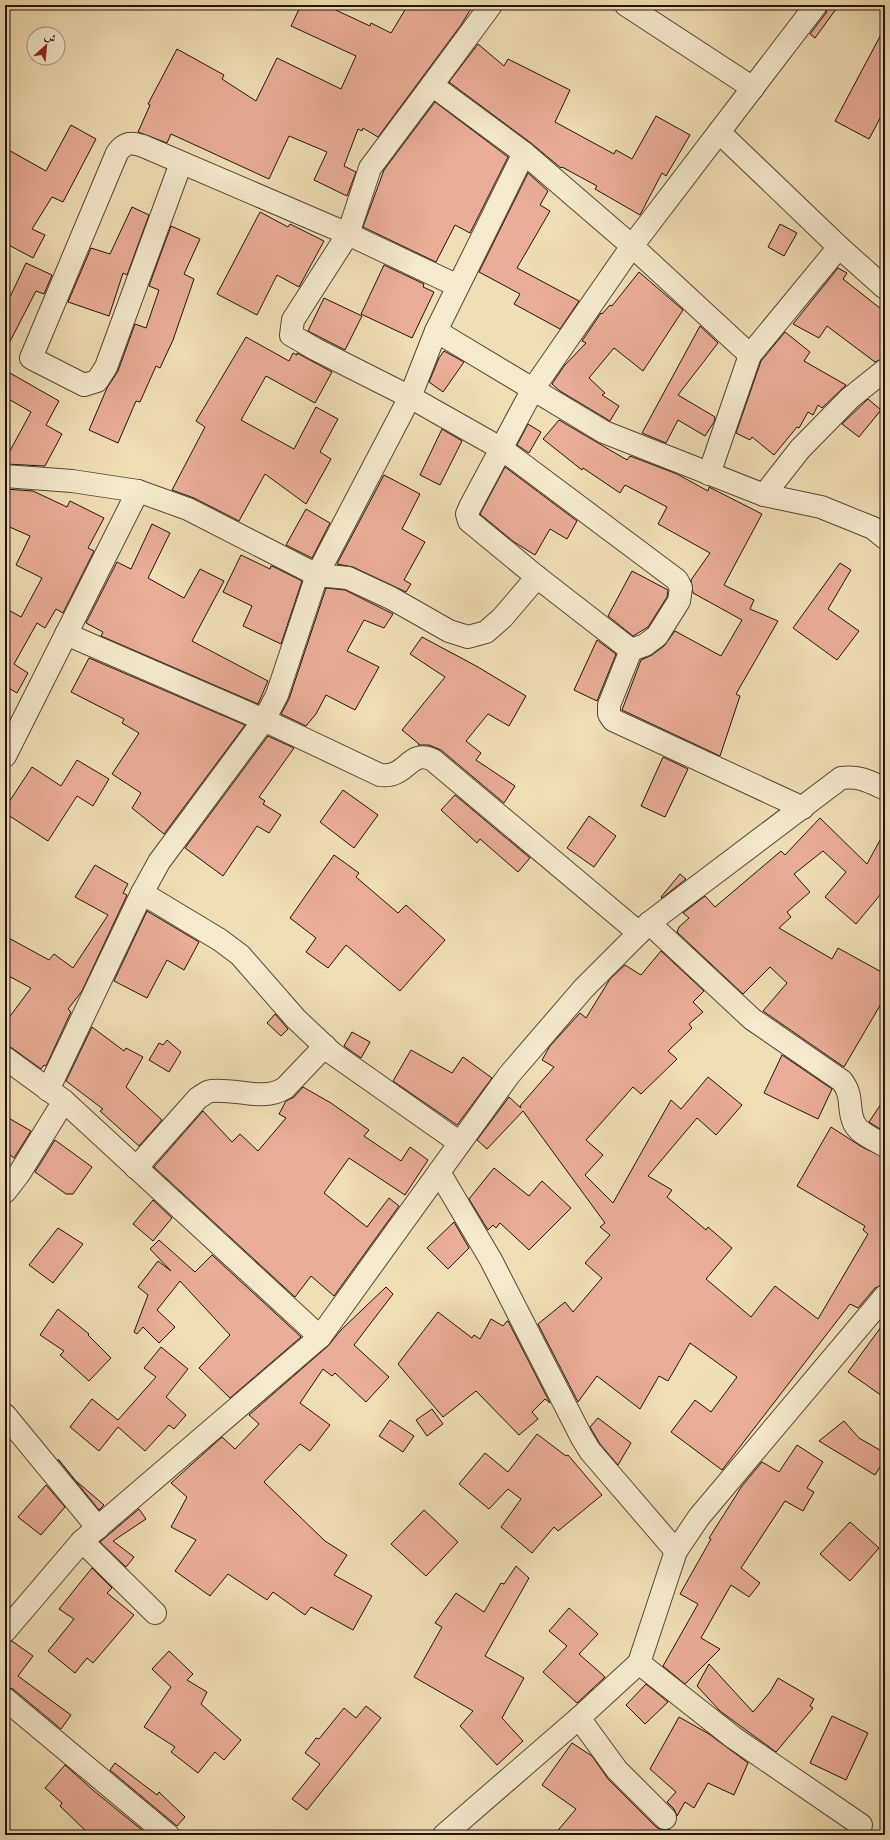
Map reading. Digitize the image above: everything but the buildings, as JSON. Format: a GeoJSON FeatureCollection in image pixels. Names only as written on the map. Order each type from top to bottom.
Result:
{"type":"FeatureCollection","features":[{"type":"Feature","properties":{"kind":"street"},"geometry":{"type":"LineString","coordinates":[[491,5],[370,168],[348,234],[293,320],[292,335],[315,349],[410,397],[502,449],[677,580],[680,588],[679,601],[657,636],[645,645],[631,650],[609,704],[609,714],[613,720],[803,808]]}},
{"type":"Feature","properties":{"kind":"street"},"geometry":{"type":"LineString","coordinates":[[631,650],[537,577],[469,520],[467,514],[533,389],[632,246],[816,5]]}},
{"type":"Feature","properties":{"kind":"street"},"geometry":{"type":"LineString","coordinates":[[638,8],[753,88]]}},
{"type":"Feature","properties":{"kind":"street"},"geometry":{"type":"LineString","coordinates":[[432,85],[524,153],[632,246],[750,355]]}},
{"type":"Feature","properties":{"kind":"street"},"geometry":{"type":"LineString","coordinates":[[719,132],[839,247],[885,288]]}},
{"type":"Feature","properties":{"kind":"street"},"geometry":{"type":"LineString","coordinates":[[181,163],[106,367],[97,381],[84,385],[31,358],[117,153],[122,145],[131,142],[181,163],[348,234],[458,286]]}},
{"type":"Feature","properties":{"kind":"street"},"geometry":{"type":"LineString","coordinates":[[5,1192],[12,1169],[56,1095],[142,892],[164,856],[264,720],[277,695],[317,575],[410,397],[436,331],[524,153]]}},
{"type":"Feature","properties":{"kind":"street"},"geometry":{"type":"LineString","coordinates":[[709,474],[750,355],[839,247]]}},
{"type":"Feature","properties":{"kind":"street"},"geometry":{"type":"LineString","coordinates":[[436,331],[604,432],[764,495],[821,507],[873,528],[885,538]]}},
{"type":"Feature","properties":{"kind":"street"},"geometry":{"type":"LineString","coordinates":[[764,495],[800,449],[850,398],[885,370]]}},
{"type":"Feature","properties":{"kind":"street"},"geometry":{"type":"LineString","coordinates":[[5,476],[72,481],[138,491],[188,509],[317,575],[348,578],[391,598],[450,631],[468,637],[486,632],[502,618],[537,577]]}},
{"type":"Feature","properties":{"kind":"street"},"geometry":{"type":"LineString","coordinates":[[5,756],[138,491]]}},
{"type":"Feature","properties":{"kind":"street"},"geometry":{"type":"LineString","coordinates":[[66,634],[264,720],[380,775],[389,776],[396,774],[420,757],[427,757],[433,760],[644,928],[752,1019],[842,1081],[849,1090],[854,1124],[862,1132],[885,1146]]}},
{"type":"Feature","properties":{"kind":"street"},"geometry":{"type":"LineString","coordinates":[[5,1631],[90,1535],[320,1337],[509,1075],[584,988],[644,928],[841,778],[860,778],[885,789]]}},
{"type":"Feature","properties":{"kind":"street"},"geometry":{"type":"LineString","coordinates":[[142,892],[220,940],[240,955],[296,1019],[325,1046],[359,1073],[460,1143]]}},
{"type":"Feature","properties":{"kind":"street"},"geometry":{"type":"LineString","coordinates":[[136,1168],[198,1098],[210,1090],[265,1095],[278,1093],[285,1088],[325,1046]]}},
{"type":"Feature","properties":{"kind":"street"},"geometry":{"type":"LineString","coordinates":[[5,1058],[56,1095],[320,1337]]}},
{"type":"Feature","properties":{"kind":"street"},"geometry":{"type":"LineString","coordinates":[[439,1172],[491,1260],[590,1451],[676,1551]]}},
{"type":"Feature","properties":{"kind":"street"},"geometry":{"type":"LineString","coordinates":[[444,1835],[579,1718],[639,1663],[676,1551],[699,1517],[885,1296]]}},
{"type":"Feature","properties":{"kind":"street"},"geometry":{"type":"LineString","coordinates":[[5,1415],[90,1535],[155,1613]]}},
{"type":"Feature","properties":{"kind":"street"},"geometry":{"type":"LineString","coordinates":[[639,1663],[734,1738],[861,1825]]}},
{"type":"Feature","properties":{"kind":"street"},"geometry":{"type":"LineString","coordinates":[[5,1700],[168,1835]]}},
{"type":"Feature","properties":{"kind":"street"},"geometry":{"type":"LineString","coordinates":[[579,1718],[616,1770],[665,1818]]}}]}
